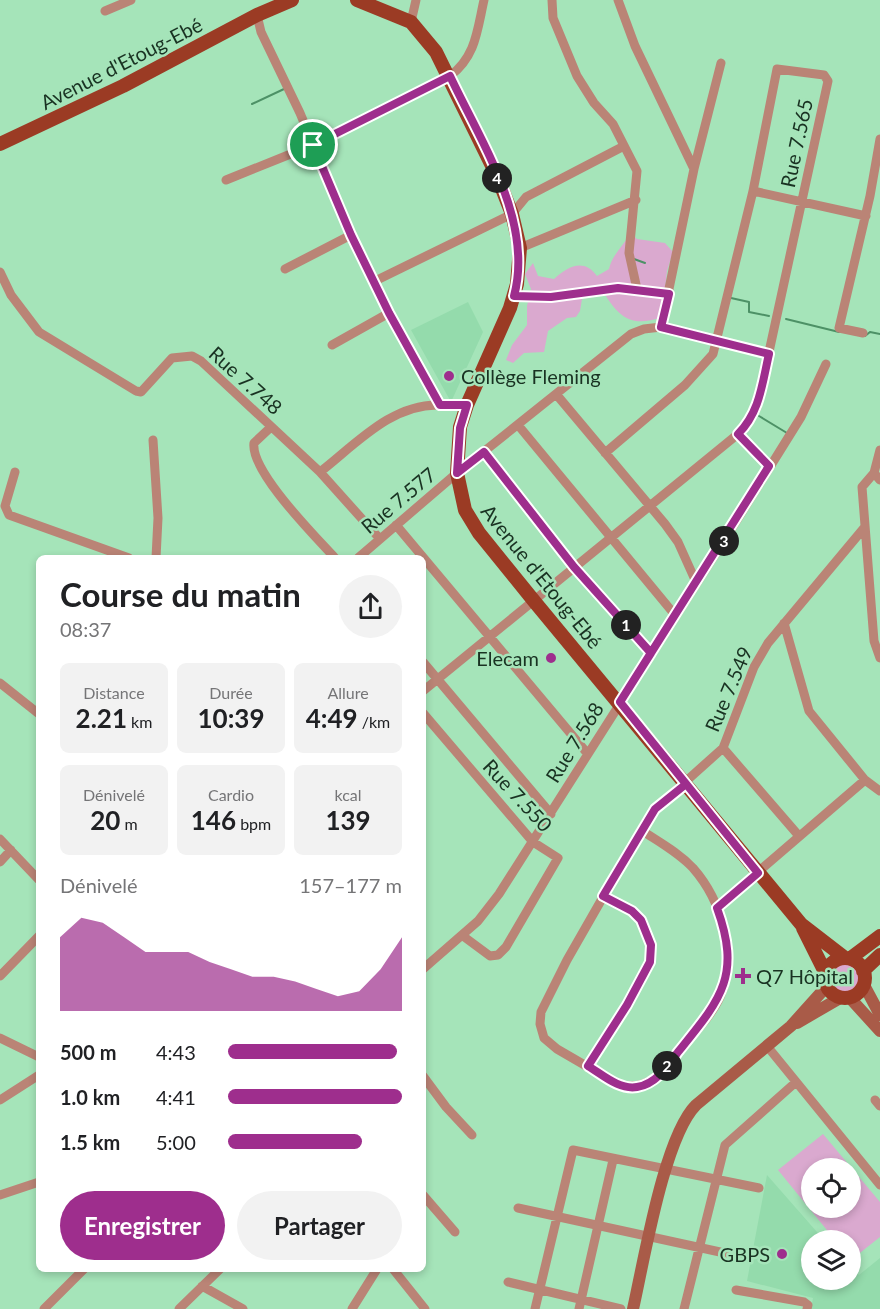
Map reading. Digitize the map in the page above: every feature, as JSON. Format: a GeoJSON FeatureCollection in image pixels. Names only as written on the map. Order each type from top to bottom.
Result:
{"type":"FeatureCollection","features":[{"type":"Feature","properties":{"kind":"main road","name":"Avenue d'Etoug-Ebé"},"geometry":{"type":"LineString","coordinates":[[1,142],[123,86],[262,8],[292,0]]}},
{"type":"Feature","properties":{"kind":"main road","name":"Avenue d'Etoug-Ebé"},"geometry":{"type":"LineString","coordinates":[[363,1],[411,22],[436,52],[450,76],[512,214],[520,248],[514,296],[467,405],[460,428],[457,473],[459,493],[472,523],[801,924]]}},
{"type":"Feature","properties":{"kind":"main road"},"geometry":{"type":"LineString","coordinates":[[801,924],[848,957],[863,971],[864,985],[880,1015]]}},
{"type":"Feature","properties":{"kind":"main road"},"geometry":{"type":"LineString","coordinates":[[801,924],[826,981],[880,1031]]}},
{"type":"Feature","properties":{"kind":"main road"},"geometry":{"type":"LineString","coordinates":[[633,1309],[667,1169],[679,1130],[689,1112],[791,1026],[826,981],[825,969],[832,962],[848,957],[880,936]]}},
{"type":"Feature","properties":{"kind":"main road"},"geometry":{"type":"LineString","coordinates":[[863,971],[880,955]]}},
{"type":"Feature","properties":{"kind":"main road"},"geometry":{"type":"LineString","coordinates":[[791,1026],[857,994],[864,985]]}},
{"type":"Feature","properties":{"kind":"street"},"geometry":{"type":"LineString","coordinates":[[105,11],[131,0]]}},
{"type":"Feature","properties":{"kind":"street"},"geometry":{"type":"LineString","coordinates":[[411,22],[416,0]]}},
{"type":"Feature","properties":{"kind":"street"},"geometry":{"type":"LineString","coordinates":[[226,180],[313,145],[450,76],[464,65],[469,57],[484,0]]}},
{"type":"Feature","properties":{"kind":"street"},"geometry":{"type":"LineString","coordinates":[[552,0],[554,18],[577,76],[594,103],[612,124],[637,171],[636,200],[629,253],[637,289]]}},
{"type":"Feature","properties":{"kind":"street"},"geometry":{"type":"LineString","coordinates":[[618,0],[635,46],[694,169]]}},
{"type":"Feature","properties":{"kind":"street"},"geometry":{"type":"LineString","coordinates":[[262,8],[261,32],[351,235],[389,313],[440,405]]}},
{"type":"Feature","properties":{"kind":"street"},"geometry":{"type":"LineString","coordinates":[[661,327],[694,169],[721,63]]}},
{"type":"Feature","properties":{"kind":"street","name":"Rue 7.565"},"geometry":{"type":"LineString","coordinates":[[426,689],[738,434],[748,423],[757,407],[769,354],[828,81],[824,75],[777,69],[753,191],[718,341],[708,364],[605,453]]}},
{"type":"Feature","properties":{"kind":"street"},"geometry":{"type":"LineString","coordinates":[[863,333],[839,328],[866,216],[880,139]]}},
{"type":"Feature","properties":{"kind":"street"},"geometry":{"type":"LineString","coordinates":[[375,281],[512,214],[526,197],[624,146]]}},
{"type":"Feature","properties":{"kind":"street"},"geometry":{"type":"LineString","coordinates":[[753,191],[866,216]]}},
{"type":"Feature","properties":{"kind":"street"},"geometry":{"type":"LineString","coordinates":[[520,248],[636,200]]}},
{"type":"Feature","properties":{"kind":"street"},"geometry":{"type":"LineString","coordinates":[[285,269],[351,235]]}},
{"type":"Feature","properties":{"kind":"street","name":"Rue 7.748"},"geometry":{"type":"LineString","coordinates":[[0,272],[11,296],[39,332],[136,391],[141,392],[172,358],[192,356],[226,382],[320,472],[380,539]]}},
{"type":"Feature","properties":{"kind":"street"},"geometry":{"type":"LineString","coordinates":[[514,296],[551,297],[618,288],[669,294]]}},
{"type":"Feature","properties":{"kind":"street"},"geometry":{"type":"LineString","coordinates":[[332,345],[389,313]]}},
{"type":"Feature","properties":{"kind":"street","name":"Rue 7.577"},"geometry":{"type":"LineString","coordinates":[[361,555],[457,473],[631,334],[644,329],[661,327],[769,354]]}},
{"type":"Feature","properties":{"kind":"street","name":"Rue 7.568"},"geometry":{"type":"LineString","coordinates":[[426,967],[463,936],[487,912],[801,417],[826,364]]}},
{"type":"Feature","properties":{"kind":"street"},"geometry":{"type":"LineString","coordinates":[[555,394],[650,505],[678,542],[696,582]]}},
{"type":"Feature","properties":{"kind":"street"},"geometry":{"type":"LineString","coordinates":[[320,472],[368,433],[410,407],[423,404],[467,405]]}},
{"type":"Feature","properties":{"kind":"street"},"geometry":{"type":"LineString","coordinates":[[518,425],[675,615]]}},
{"type":"Feature","properties":{"kind":"street"},"geometry":{"type":"LineString","coordinates":[[272,427],[254,443],[253,453],[276,491],[332,555]]}},
{"type":"Feature","properties":{"kind":"street"},"geometry":{"type":"LineString","coordinates":[[738,434],[769,466]]}},
{"type":"Feature","properties":{"kind":"street"},"geometry":{"type":"LineString","coordinates":[[153,440],[158,518],[156,555]]}},
{"type":"Feature","properties":{"kind":"street"},"geometry":{"type":"LineString","coordinates":[[880,450],[877,477],[862,487],[874,641],[880,658]]}},
{"type":"Feature","properties":{"kind":"street"},"geometry":{"type":"LineString","coordinates":[[484,452],[574,567],[651,653]]}},
{"type":"Feature","properties":{"kind":"street"},"geometry":{"type":"LineString","coordinates":[[15,472],[5,506],[9,515],[121,555]]}},
{"type":"Feature","properties":{"kind":"street"},"geometry":{"type":"LineString","coordinates":[[396,525],[421,555]]}},
{"type":"Feature","properties":{"kind":"street","name":"Rue 7.549"},"geometry":{"type":"LineString","coordinates":[[588,1066],[544,1038],[540,1024],[541,1012],[603,896],[655,809],[686,784],[723,748],[754,668],[768,643],[864,528]]}},
{"type":"Feature","properties":{"kind":"street"},"geometry":{"type":"LineString","coordinates":[[426,561],[587,753]]}},
{"type":"Feature","properties":{"kind":"street"},"geometry":{"type":"LineString","coordinates":[[784,623],[809,711],[865,780],[880,791]]}},
{"type":"Feature","properties":{"kind":"street"},"geometry":{"type":"LineString","coordinates":[[426,665],[551,814]]}},
{"type":"Feature","properties":{"kind":"street"},"geometry":{"type":"LineString","coordinates":[[0,683],[36,712]]}},
{"type":"Feature","properties":{"kind":"street","name":"Rue 7.550"},"geometry":{"type":"LineString","coordinates":[[426,717],[532,842],[557,856],[558,860],[506,947],[498,956],[490,956],[463,936]]}},
{"type":"Feature","properties":{"kind":"street"},"geometry":{"type":"LineString","coordinates":[[723,748],[799,836]]}},
{"type":"Feature","properties":{"kind":"street"},"geometry":{"type":"LineString","coordinates":[[717,908],[865,780]]}},
{"type":"Feature","properties":{"kind":"street"},"geometry":{"type":"LineString","coordinates":[[603,896],[632,911],[641,920],[651,945],[650,962],[627,1005],[588,1066],[619,1085],[639,1087],[653,1081],[664,1070],[715,1007],[726,979],[727,944],[717,908],[703,880],[676,852],[641,830]]}},
{"type":"Feature","properties":{"kind":"street"},"geometry":{"type":"LineString","coordinates":[[0,839],[36,877]]}},
{"type":"Feature","properties":{"kind":"street"},"geometry":{"type":"LineString","coordinates":[[0,862],[11,850]]}},
{"type":"Feature","properties":{"kind":"street"},"geometry":{"type":"LineString","coordinates":[[0,976],[36,939]]}},
{"type":"Feature","properties":{"kind":"street"},"geometry":{"type":"LineString","coordinates":[[0,1038],[36,1056]]}},
{"type":"Feature","properties":{"kind":"street"},"geometry":{"type":"LineString","coordinates":[[767,1047],[880,1185]]}},
{"type":"Feature","properties":{"kind":"street"},"geometry":{"type":"LineString","coordinates":[[0,1101],[36,1077]]}},
{"type":"Feature","properties":{"kind":"street"},"geometry":{"type":"LineString","coordinates":[[426,1080],[472,1135]]}},
{"type":"Feature","properties":{"kind":"street"},"geometry":{"type":"LineString","coordinates":[[684,1309],[725,1145],[796,1082]]}},
{"type":"Feature","properties":{"kind":"street"},"geometry":{"type":"LineString","coordinates":[[535,1309],[573,1150],[759,1188]]}},
{"type":"Feature","properties":{"kind":"street"},"geometry":{"type":"LineString","coordinates":[[580,1305],[613,1160]]}},
{"type":"Feature","properties":{"kind":"street"},"geometry":{"type":"LineString","coordinates":[[0,1195],[36,1183]]}},
{"type":"Feature","properties":{"kind":"street"},"geometry":{"type":"LineString","coordinates":[[426,1199],[454,1232]]}},
{"type":"Feature","properties":{"kind":"street"},"geometry":{"type":"LineString","coordinates":[[518,1209],[743,1257]]}},
{"type":"Feature","properties":{"kind":"street"},"geometry":{"type":"LineString","coordinates":[[44,1309],[81,1272]]}},
{"type":"Feature","properties":{"kind":"street"},"geometry":{"type":"LineString","coordinates":[[180,1309],[217,1272]]}},
{"type":"Feature","properties":{"kind":"street"},"geometry":{"type":"LineString","coordinates":[[354,1306],[375,1272]]}},
{"type":"Feature","properties":{"kind":"street"},"geometry":{"type":"LineString","coordinates":[[395,1272],[425,1309]]}},
{"type":"Feature","properties":{"kind":"street"},"geometry":{"type":"LineString","coordinates":[[508,1282],[539,1290],[580,1305],[621,1309]]}},
{"type":"Feature","properties":{"kind":"street"},"geometry":{"type":"LineString","coordinates":[[202,1286],[243,1309]]}},
{"type":"Feature","properties":{"kind":"street"},"geometry":{"type":"LineString","coordinates":[[736,1290],[804,1302],[808,1305],[807,1309]]}},
{"type":"Feature","properties":{"kind":"shaded area"},"geometry":{"type":"Polygon","coordinates":[[[631,233],[637,239],[665,243],[673,252],[667,271],[662,317],[641,321],[625,317],[613,306],[601,288],[582,299],[580,311],[576,317],[567,318],[548,331],[544,352],[524,353],[513,363],[506,360],[512,345],[527,325],[527,306],[531,289],[525,274],[533,263],[538,276],[554,279],[570,268],[581,266],[592,270],[597,276],[609,269],[615,255],[631,233]]]}},
{"type":"Feature","properties":{"kind":"shaded area","name":"Collège Fleming"},"geometry":{"type":"Polygon","coordinates":[[[468,302],[483,332],[451,402],[411,330],[468,302]]]}},
{"type":"Feature","properties":{"kind":"shaded area"},"geometry":{"type":"Polygon","coordinates":[[[845,963],[855,968],[860,978],[855,988],[845,993],[835,988],[830,978],[835,968],[845,963]]]}},
{"type":"Feature","properties":{"kind":"shaded area"},"geometry":{"type":"Polygon","coordinates":[[[823,1134],[843,1158],[801,1158],[801,1198],[778,1170],[823,1134]]]}},
{"type":"Feature","properties":{"kind":"shaded area","name":"GBPS"},"geometry":{"type":"Polygon","coordinates":[[[767,1175],[801,1214],[801,1218],[805,1218],[815,1230],[801,1230],[801,1290],[861,1290],[861,1273],[880,1258],[880,1309],[811,1309],[813,1298],[747,1281],[767,1175]]]}},
{"type":"Feature","properties":{"kind":"shaded area"},"geometry":{"type":"Polygon","coordinates":[[[861,1179],[880,1202],[880,1237],[861,1252],[861,1230],[827,1230],[817,1218],[861,1218],[861,1179]]]}},
{"type":"Feature","properties":{"kind":"waterway"},"geometry":{"type":"LineString","coordinates":[[252,104],[284,89]]}},
{"type":"Feature","properties":{"kind":"waterway"},"geometry":{"type":"LineString","coordinates":[[634,259],[645,263]]}},
{"type":"Feature","properties":{"kind":"waterway"},"geometry":{"type":"LineString","coordinates":[[731,298],[749,302],[749,312],[769,316]]}},
{"type":"Feature","properties":{"kind":"waterway"},"geometry":{"type":"LineString","coordinates":[[786,319],[839,332]]}},
{"type":"Feature","properties":{"kind":"waterway"},"geometry":{"type":"LineString","coordinates":[[865,336],[870,332],[880,334]]}},
{"type":"Feature","properties":{"kind":"waterway"},"geometry":{"type":"LineString","coordinates":[[759,416],[787,433]]}},
{"type":"Feature","properties":{"kind":"place","name":"Collège Fleming"},"geometry":{"type":"Point","coordinates":[449,376]}},
{"type":"Feature","properties":{"kind":"place","name":"Elecam"},"geometry":{"type":"Point","coordinates":[551,658]}},
{"type":"Feature","properties":{"kind":"place","name":"Q7 Hôpital"},"geometry":{"type":"Point","coordinates":[743,976]}},
{"type":"Feature","properties":{"kind":"place","name":"GBPS"},"geometry":{"type":"Point","coordinates":[782,1254]}},
{"type":"Feature","properties":{"kind":"route"},"geometry":{"type":"LineString","coordinates":[[313,145],[351,235],[389,313],[440,405],[467,405],[460,428],[457,473],[484,452],[574,567],[651,653],[620,702],[686,784],[655,809],[603,896],[632,911],[641,920],[648,931],[651,945],[650,962],[627,1005],[588,1066],[619,1085],[639,1087],[653,1081],[664,1070],[715,1007],[726,979],[728,963],[727,944],[717,908],[758,873],[620,702],[740,515],[769,466],[738,434],[753,417],[757,407],[769,354],[661,327],[669,294],[618,288],[551,297],[514,296],[520,248],[512,214],[497,176],[450,76],[313,145]]}}]}
